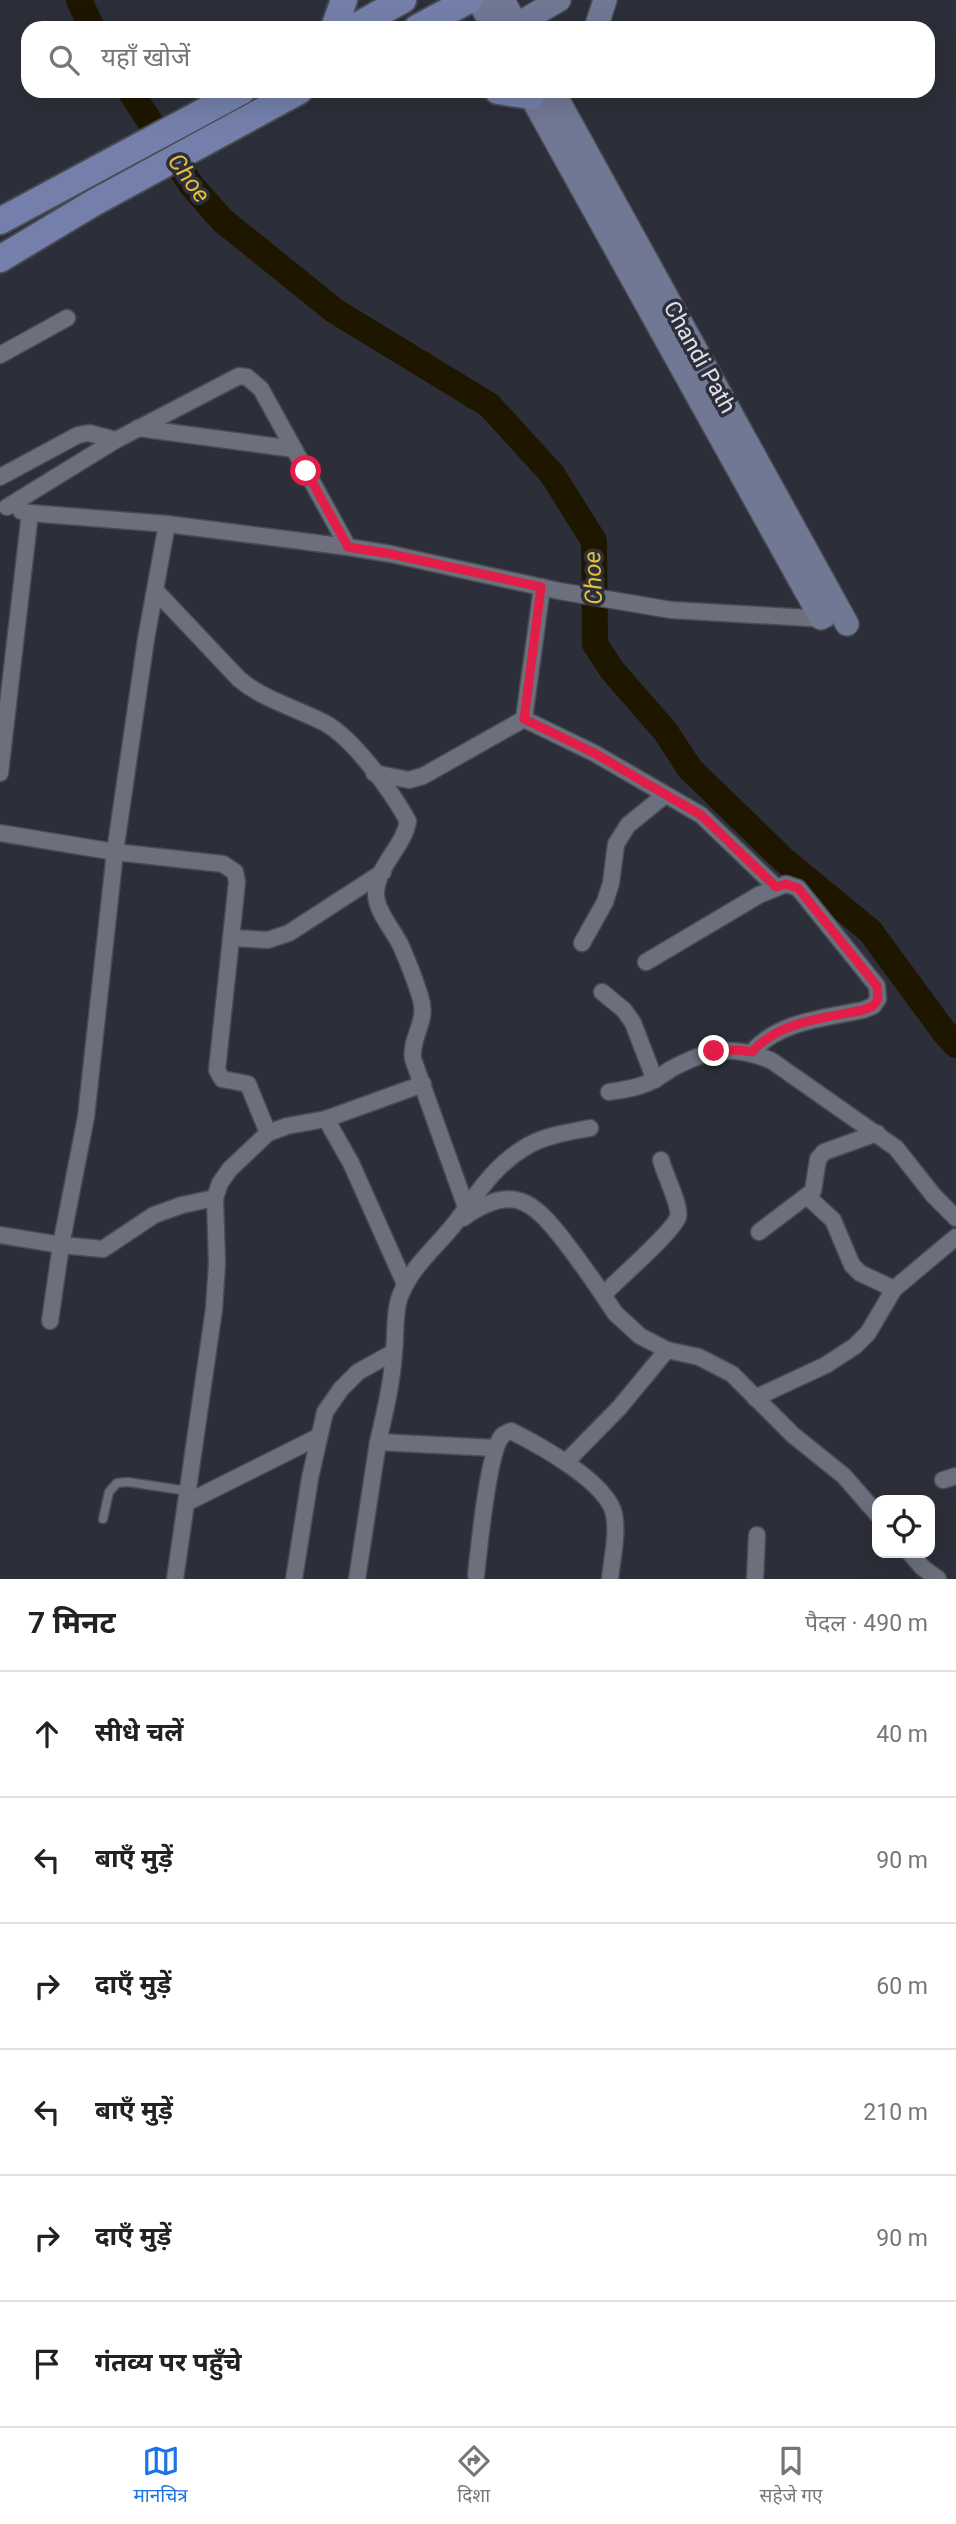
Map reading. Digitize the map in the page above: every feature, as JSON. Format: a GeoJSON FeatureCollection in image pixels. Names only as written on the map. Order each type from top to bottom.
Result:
{"type":"FeatureCollection","features":[{"type":"Feature","properties":{"kind":"main road"},"geometry":{"type":"LineString","coordinates":[[336,21],[344,0]]}},
{"type":"Feature","properties":{"kind":"main road"},"geometry":{"type":"LineString","coordinates":[[366,21],[403,0]]}},
{"type":"Feature","properties":{"kind":"main road"},"geometry":{"type":"LineString","coordinates":[[430,21],[469,0]]}},
{"type":"Feature","properties":{"kind":"main road"},"geometry":{"type":"LineString","coordinates":[[478,0],[502,21]]}},
{"type":"Feature","properties":{"kind":"main road"},"geometry":{"type":"LineString","coordinates":[[503,0],[508,21]]}},
{"type":"Feature","properties":{"kind":"main road"},"geometry":{"type":"LineString","coordinates":[[520,21],[559,0]]}},
{"type":"Feature","properties":{"kind":"main road"},"geometry":{"type":"LineString","coordinates":[[598,21],[605,0]]}},
{"type":"Feature","properties":{"kind":"main road"},"geometry":{"type":"LineString","coordinates":[[0,221],[230,98]]}},
{"type":"Feature","properties":{"kind":"main road"},"geometry":{"type":"LineString","coordinates":[[0,259],[95,202],[286,98]]}},
{"type":"Feature","properties":{"kind":"main road","name":"Chandi Path"},"geometry":{"type":"LineString","coordinates":[[540,98],[821,618]]}},
{"type":"Feature","properties":{"kind":"main road","name":"Chandi Path"},"geometry":{"type":"LineString","coordinates":[[543,98],[568,118],[847,624]]}},
{"type":"Feature","properties":{"kind":"main road"},"geometry":{"type":"LineString","coordinates":[[568,118],[574,98]]}},
{"type":"Feature","properties":{"kind":"street"},"geometry":{"type":"LineString","coordinates":[[0,355],[67,317]]}},
{"type":"Feature","properties":{"kind":"street"},"geometry":{"type":"LineString","coordinates":[[4,509],[116,440],[239,376],[247,377],[261,389],[348,547]]}},
{"type":"Feature","properties":{"kind":"street"},"geometry":{"type":"LineString","coordinates":[[138,428],[294,449]]}},
{"type":"Feature","properties":{"kind":"street"},"geometry":{"type":"LineString","coordinates":[[0,477],[78,435],[89,433],[116,440]]}},
{"type":"Feature","properties":{"kind":"street"},"geometry":{"type":"LineString","coordinates":[[4,509],[167,524],[348,547],[559,591],[671,610],[821,618],[847,624]]}},
{"type":"Feature","properties":{"kind":"street"},"geometry":{"type":"LineString","coordinates":[[0,773],[30,513]]}},
{"type":"Feature","properties":{"kind":"street"},"geometry":{"type":"LineString","coordinates":[[50,1321],[61,1245],[86,1117],[115,852],[167,524]]}},
{"type":"Feature","properties":{"kind":"street"},"geometry":{"type":"LineString","coordinates":[[524,719],[541,587]]}},
{"type":"Feature","properties":{"kind":"street"},"geometry":{"type":"LineString","coordinates":[[155,590],[239,679],[254,691],[338,732],[374,773],[408,821],[407,833],[377,882],[376,900],[401,946],[423,1006],[421,1028],[412,1051],[466,1207]]}},
{"type":"Feature","properties":{"kind":"street"},"geometry":{"type":"LineString","coordinates":[[374,773],[409,780],[423,776],[524,719]]}},
{"type":"Feature","properties":{"kind":"street"},"geometry":{"type":"LineString","coordinates":[[524,719],[594,753],[701,815],[776,887]]}},
{"type":"Feature","properties":{"kind":"street"},"geometry":{"type":"LineString","coordinates":[[582,943],[605,902],[611,883],[615,844],[628,825],[665,794]]}},
{"type":"Feature","properties":{"kind":"street"},"geometry":{"type":"LineString","coordinates":[[0,833],[115,852],[223,864],[235,872],[237,882],[217,1070],[222,1079],[248,1084],[268,1133]]}},
{"type":"Feature","properties":{"kind":"street"},"geometry":{"type":"LineString","coordinates":[[231,938],[268,940],[289,933],[383,872]]}},
{"type":"Feature","properties":{"kind":"street"},"geometry":{"type":"LineString","coordinates":[[646,962],[736,907],[776,887],[786,884],[798,888],[877,986],[878,999],[873,1006],[863,1010],[796,1025],[772,1034],[752,1052]]}},
{"type":"Feature","properties":{"kind":"street"},"geometry":{"type":"LineString","coordinates":[[602,992],[624,1010],[633,1023],[655,1080]]}},
{"type":"Feature","properties":{"kind":"street"},"geometry":{"type":"LineString","coordinates":[[609,1092],[631,1089],[655,1080],[681,1063],[714,1051],[752,1052],[772,1060],[896,1148],[934,1196],[956,1218]]}},
{"type":"Feature","properties":{"kind":"street"},"geometry":{"type":"LineString","coordinates":[[175,1579],[216,1289],[215,1198],[220,1183],[230,1169],[268,1133],[287,1126],[326,1119],[423,1084]]}},
{"type":"Feature","properties":{"kind":"street"},"geometry":{"type":"LineString","coordinates":[[326,1119],[351,1163],[405,1284]]}},
{"type":"Feature","properties":{"kind":"street"},"geometry":{"type":"LineString","coordinates":[[357,1579],[388,1394],[398,1304],[405,1284],[419,1262],[455,1223],[503,1163],[526,1146],[590,1128]]}},
{"type":"Feature","properties":{"kind":"street"},"geometry":{"type":"LineString","coordinates":[[759,1232],[813,1191],[818,1159],[824,1152],[877,1133]]}},
{"type":"Feature","properties":{"kind":"street"},"geometry":{"type":"LineString","coordinates":[[603,1295],[661,1238],[677,1218],[678,1207],[661,1160]]}},
{"type":"Feature","properties":{"kind":"street"},"geometry":{"type":"LineString","coordinates":[[807,1197],[833,1220],[852,1265],[860,1273],[894,1289]]}},
{"type":"Feature","properties":{"kind":"street"},"geometry":{"type":"LineString","coordinates":[[0,1235],[103,1249],[154,1215],[182,1205],[215,1198]]}},
{"type":"Feature","properties":{"kind":"street"},"geometry":{"type":"LineString","coordinates":[[455,1223],[489,1202],[513,1199],[531,1205],[541,1212],[560,1235],[615,1313],[640,1336],[667,1350],[699,1357],[732,1374],[793,1434],[844,1476],[872,1508]]}},
{"type":"Feature","properties":{"kind":"street"},"geometry":{"type":"LineString","coordinates":[[755,1398],[827,1365],[855,1346],[868,1333],[894,1289],[956,1237]]}},
{"type":"Feature","properties":{"kind":"street"},"geometry":{"type":"LineString","coordinates":[[566,1462],[619,1408],[667,1350]]}},
{"type":"Feature","properties":{"kind":"street"},"geometry":{"type":"LineString","coordinates":[[294,1579],[318,1437],[325,1412],[341,1389],[358,1373],[394,1352]]}},
{"type":"Feature","properties":{"kind":"street"},"geometry":{"type":"LineString","coordinates":[[476,1575],[484,1506],[495,1448],[502,1434],[511,1431],[566,1462],[609,1503],[614,1515],[610,1579]]}},
{"type":"Feature","properties":{"kind":"street"},"geometry":{"type":"LineString","coordinates":[[187,1497],[318,1437]]}},
{"type":"Feature","properties":{"kind":"street"},"geometry":{"type":"LineString","coordinates":[[378,1442],[495,1448]]}},
{"type":"Feature","properties":{"kind":"street"},"geometry":{"type":"LineString","coordinates":[[755,1579],[757,1535]]}},
{"type":"Feature","properties":{"kind":"street"},"geometry":{"type":"LineString","coordinates":[[914,1558],[938,1579]]}},
{"type":"Feature","properties":{"kind":"lane"},"geometry":{"type":"LineString","coordinates":[[103,1519],[109,1492],[117,1483],[128,1482],[187,1497]]}},
{"type":"Feature","properties":{"kind":"waterway","name":"Choe"},"geometry":{"type":"LineString","coordinates":[[79,0],[89,21]]}},
{"type":"Feature","properties":{"kind":"waterway","name":"Choe"},"geometry":{"type":"LineString","coordinates":[[135,98],[192,186],[222,220],[335,311],[489,405],[552,474],[594,541],[595,644],[612,670],[665,731],[690,769],[784,860],[870,931],[956,1045]]}},
{"type":"Feature","properties":{"kind":"route"},"geometry":{"type":"LineString","coordinates":[[306,471],[348,547],[541,587],[524,719],[594,753],[701,815],[776,887],[786,884],[798,888],[877,986],[878,999],[873,1006],[863,1010],[796,1025],[772,1034],[752,1052],[714,1051]]}}]}
